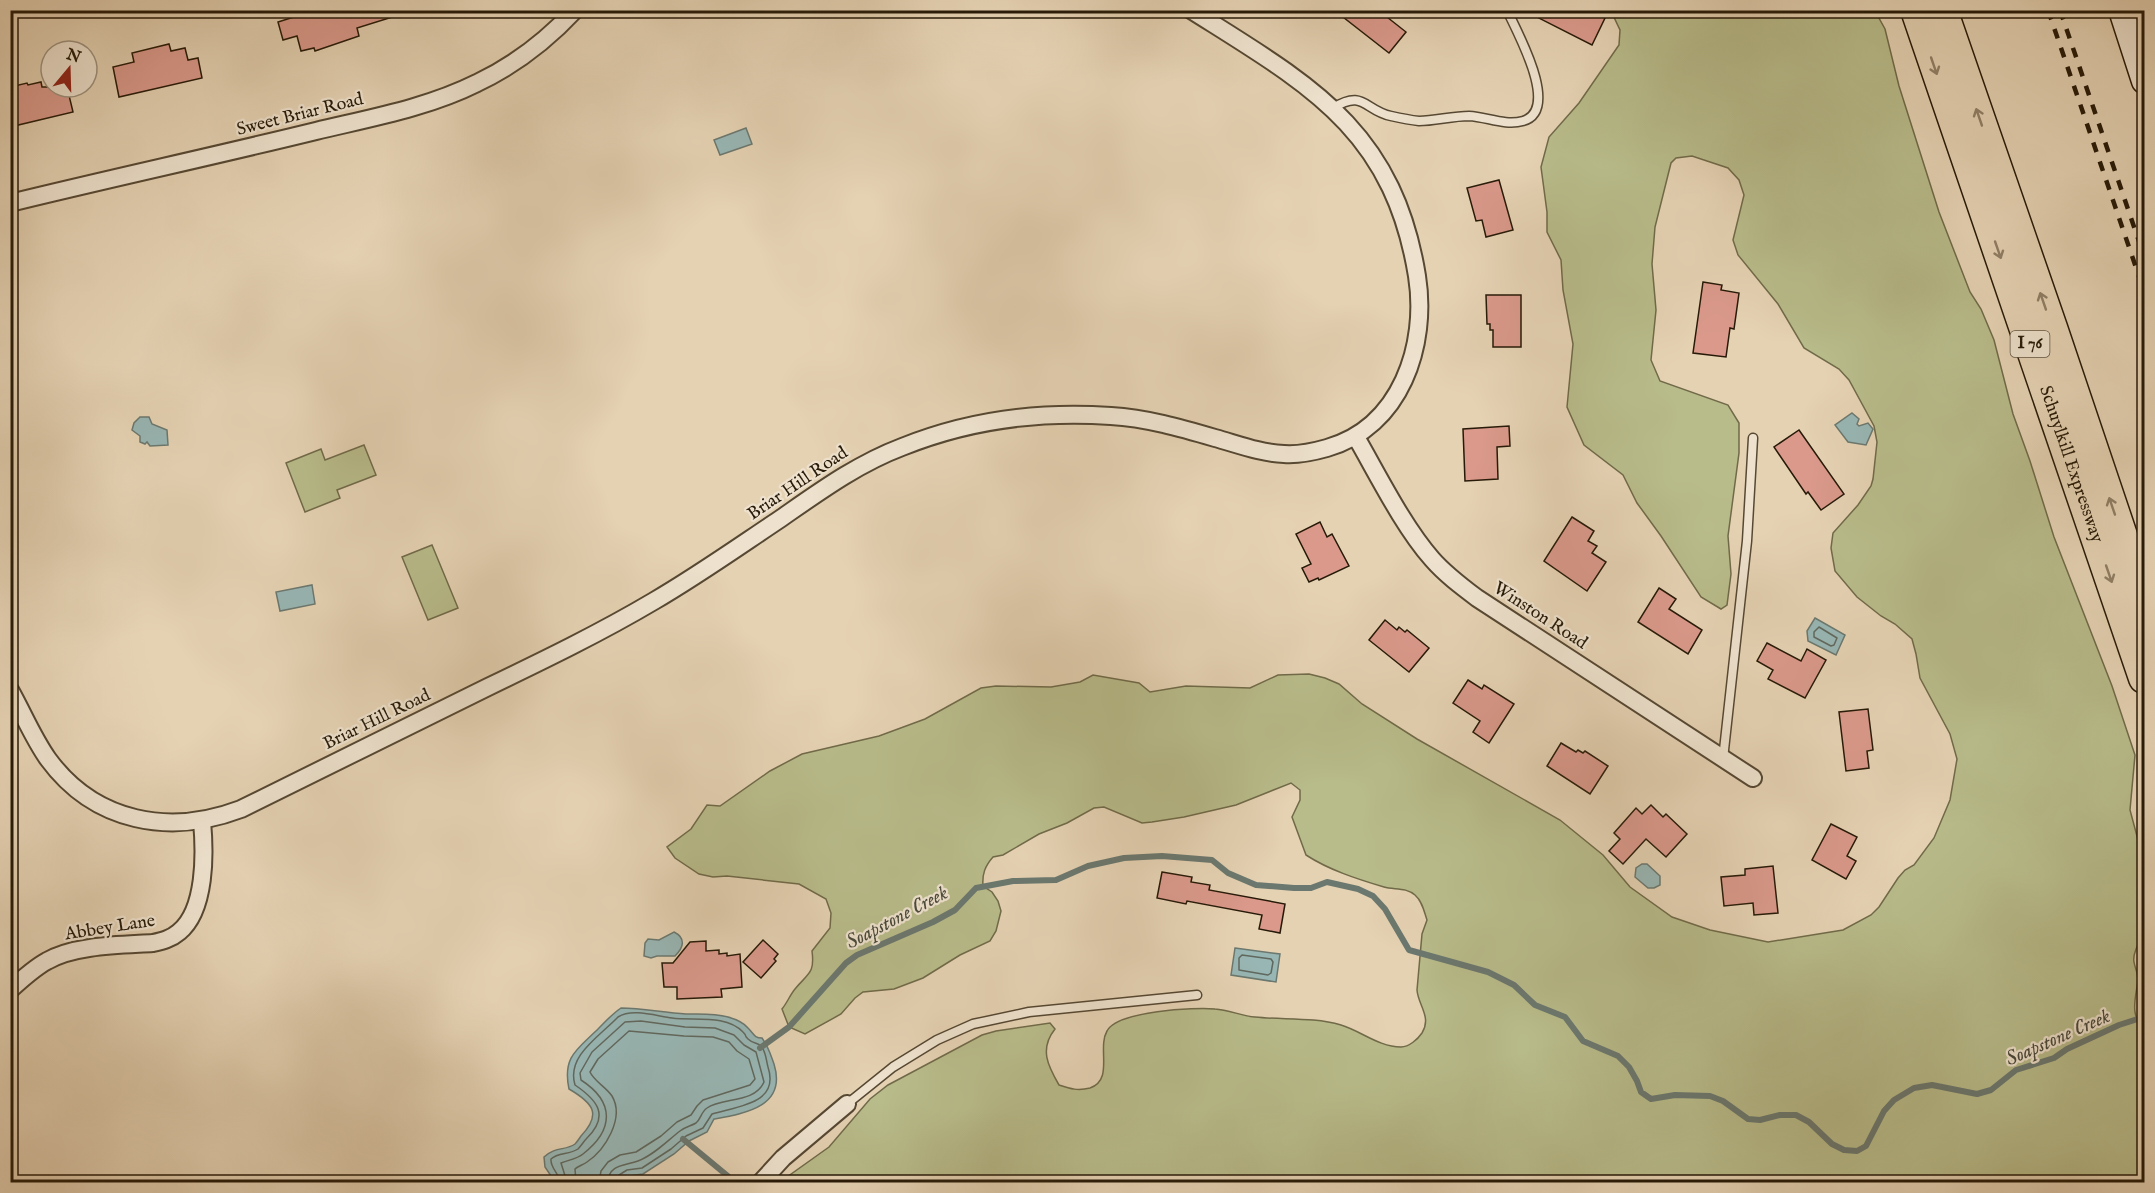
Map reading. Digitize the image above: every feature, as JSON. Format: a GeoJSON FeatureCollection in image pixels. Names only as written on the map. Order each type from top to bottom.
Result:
{"type":"FeatureCollection","features":[{"type":"Feature","properties":{"kind":"highway","name":"Schuylkill Expressway"},"geometry":{"type":"LineString","coordinates":[[1916,10],[2145,678]]}},
{"type":"Feature","properties":{"kind":"highway","name":"Schuylkill Expressway"},"geometry":{"type":"LineString","coordinates":[[1942,10],[2145,601]]}},
{"type":"Feature","properties":{"kind":"street","name":"Sweet Briar Road"},"geometry":{"type":"LineString","coordinates":[[10,203],[241,150],[400,111],[442,98],[478,83],[510,64],[540,43],[575,10]]}},
{"type":"Feature","properties":{"kind":"street","name":"Briar Hill Road"},"geometry":{"type":"LineString","coordinates":[[10,690],[48,758],[81,792],[102,805],[142,820],[162,823],[202,821],[241,809],[605,630],[735,550],[830,483],[862,464],[936,434],[1019,416],[1066,415],[1113,416],[1157,423],[1262,452],[1286,455],[1315,451],[1356,437],[1392,402],[1406,377],[1416,350],[1421,314],[1418,282],[1411,243],[1401,210],[1386,176],[1366,143],[1333,108],[1303,81],[1191,10]]}},
{"type":"Feature","properties":{"kind":"street"},"geometry":{"type":"LineString","coordinates":[[2121,10],[2145,81]]}},
{"type":"Feature","properties":{"kind":"street","name":"Winston Road"},"geometry":{"type":"LineString","coordinates":[[1356,437],[1413,533],[1431,558],[1452,579],[1477,598],[1753,778]]}},
{"type":"Feature","properties":{"kind":"street","name":"Abbey Lane"},"geometry":{"type":"LineString","coordinates":[[10,990],[36,968],[65,954],[153,943],[178,933],[186,924],[201,885],[205,858],[202,821]]}},
{"type":"Feature","properties":{"kind":"street"},"geometry":{"type":"LineString","coordinates":[[761,1182],[783,1158],[847,1104]]}},
{"type":"Feature","properties":{"kind":"lane"},"geometry":{"type":"LineString","coordinates":[[1333,108],[1345,100],[1358,100],[1389,116],[1418,121],[1469,116],[1506,122],[1524,121],[1535,115],[1539,105],[1539,93],[1527,53],[1507,10]]}},
{"type":"Feature","properties":{"kind":"lane"},"geometry":{"type":"LineString","coordinates":[[1723,759],[1747,541],[1753,438]]}},
{"type":"Feature","properties":{"kind":"lane"},"geometry":{"type":"LineString","coordinates":[[847,1104],[878,1077],[902,1061],[937,1040],[973,1024],[1040,1010],[1197,995]]}},
{"type":"Feature","properties":{"kind":"green space"},"geometry":{"type":"Polygon","coordinates":[[[1611,11],[1875,11],[1885,29],[1899,86],[1939,212],[1970,292],[1981,309],[1994,340],[2013,414],[2054,537],[2112,686],[2135,755],[2130,810],[2138,840],[2144,844],[2143,935],[2136,948],[2134,964],[2138,975],[2135,1012],[2136,1018],[2144,1028],[2144,1182],[780,1182],[829,1147],[870,1099],[888,1085],[982,1035],[996,1031],[1050,1023],[1055,1029],[1050,1036],[1046,1050],[1051,1071],[1059,1085],[1078,1089],[1090,1088],[1101,1078],[1104,1038],[1107,1031],[1114,1024],[1140,1015],[1205,1009],[1255,1017],[1320,1021],[1341,1025],[1378,1042],[1401,1047],[1416,1040],[1425,1027],[1425,1016],[1417,990],[1422,934],[1427,920],[1421,903],[1415,895],[1408,891],[1384,887],[1354,877],[1306,855],[1292,817],[1300,800],[1300,790],[1291,783],[1236,805],[1152,822],[1142,823],[1104,807],[1094,808],[1067,823],[1039,834],[1003,855],[993,857],[986,867],[983,886],[992,892],[1001,911],[996,931],[990,941],[960,955],[923,978],[894,989],[863,992],[841,1014],[805,1034],[789,1027],[782,1009],[793,991],[810,973],[812,951],[830,928],[831,913],[826,899],[799,884],[699,874],[675,858],[667,847],[691,829],[707,805],[720,806],[770,771],[802,754],[879,736],[925,719],[981,688],[1051,687],[1080,682],[1093,675],[1139,683],[1150,692],[1186,686],[1250,688],[1278,675],[1309,674],[1325,678],[1339,684],[1362,704],[1417,739],[1560,820],[1603,855],[1630,887],[1672,917],[1710,930],[1768,942],[1843,930],[1871,915],[1898,878],[1914,865],[1934,838],[1950,800],[1957,759],[1950,734],[1920,678],[1912,639],[1857,597],[1835,571],[1831,548],[1833,533],[1858,505],[1871,486],[1877,442],[1874,426],[1849,380],[1839,369],[1804,348],[1778,304],[1738,255],[1733,240],[1744,195],[1739,180],[1728,168],[1692,156],[1676,158],[1671,163],[1655,227],[1652,264],[1656,310],[1651,360],[1660,381],[1728,405],[1739,423],[1739,453],[1728,536],[1731,574],[1727,605],[1721,609],[1701,597],[1637,503],[1623,475],[1584,445],[1567,407],[1573,344],[1563,290],[1561,260],[1547,232],[1547,212],[1541,167],[1549,137],[1579,103],[1619,45],[1620,30],[1611,11]]]}},
{"type":"Feature","properties":{"kind":"green space"},"geometry":{"type":"Polygon","coordinates":[[[364,445],[376,475],[337,490],[340,498],[305,512],[286,463],[321,449],[325,460],[364,445]]]}},
{"type":"Feature","properties":{"kind":"green space"},"geometry":{"type":"Polygon","coordinates":[[[432,545],[458,608],[428,620],[402,557],[432,545]]]}},
{"type":"Feature","properties":{"kind":"water"},"geometry":{"type":"Polygon","coordinates":[[[746,128],[752,144],[720,155],[714,140],[746,128]]]}},
{"type":"Feature","properties":{"kind":"water"},"geometry":{"type":"Polygon","coordinates":[[[1852,413],[1859,419],[1857,424],[1859,426],[1868,423],[1873,429],[1866,445],[1848,442],[1835,425],[1852,413]]]}},
{"type":"Feature","properties":{"kind":"water"},"geometry":{"type":"Polygon","coordinates":[[[140,417],[149,417],[152,424],[167,430],[168,445],[150,446],[147,442],[145,444],[140,442],[140,436],[132,430],[134,423],[140,417]]]}},
{"type":"Feature","properties":{"kind":"water"},"geometry":{"type":"Polygon","coordinates":[[[312,585],[315,604],[280,611],[276,592],[312,585]]]}},
{"type":"Feature","properties":{"kind":"water"},"geometry":{"type":"Polygon","coordinates":[[[1815,618],[1845,635],[1836,655],[1808,641],[1807,631],[1815,618]]]}},
{"type":"Feature","properties":{"kind":"water"},"geometry":{"type":"Polygon","coordinates":[[[1647,864],[1660,876],[1660,885],[1648,888],[1635,877],[1636,868],[1647,864]]]}},
{"type":"Feature","properties":{"kind":"water"},"geometry":{"type":"Polygon","coordinates":[[[674,932],[682,940],[675,956],[651,958],[644,956],[645,943],[648,939],[659,940],[674,932]]]}},
{"type":"Feature","properties":{"kind":"water"},"geometry":{"type":"Polygon","coordinates":[[[1235,948],[1280,954],[1276,982],[1231,975],[1235,948]]]}},
{"type":"Feature","properties":{"kind":"water"},"geometry":{"type":"Polygon","coordinates":[[[621,1008],[718,1015],[739,1021],[756,1036],[762,1038],[766,1045],[777,1078],[775,1089],[761,1105],[751,1110],[714,1119],[707,1132],[689,1141],[674,1154],[643,1174],[629,1176],[617,1182],[555,1182],[545,1167],[544,1157],[552,1151],[575,1144],[593,1115],[589,1104],[569,1089],[567,1078],[570,1061],[578,1048],[621,1008]]]}},
{"type":"Feature","properties":{"kind":"building"},"geometry":{"type":"Polygon","coordinates":[[[316,10],[401,10],[402,14],[357,28],[359,36],[315,51],[314,48],[301,51],[297,36],[283,40],[278,22],[316,10]]]}},
{"type":"Feature","properties":{"kind":"building"},"geometry":{"type":"Polygon","coordinates":[[[1334,10],[1378,10],[1406,32],[1389,53],[1334,10]]]}},
{"type":"Feature","properties":{"kind":"building"},"geometry":{"type":"Polygon","coordinates":[[[1523,10],[1589,10],[1605,18],[1592,45],[1523,10]]]}},
{"type":"Feature","properties":{"kind":"building"},"geometry":{"type":"Polygon","coordinates":[[[169,44],[171,51],[185,48],[188,60],[198,58],[202,78],[119,97],[113,67],[134,62],[132,53],[169,44]]]}},
{"type":"Feature","properties":{"kind":"building"},"geometry":{"type":"Polygon","coordinates":[[[39,82],[39,99],[70,99],[73,112],[14,126],[10,111],[10,87],[27,83],[28,85],[39,82]]]}},
{"type":"Feature","properties":{"kind":"building"},"geometry":{"type":"Polygon","coordinates":[[[1499,180],[1513,230],[1486,237],[1482,220],[1476,221],[1467,188],[1499,180]]]}},
{"type":"Feature","properties":{"kind":"building"},"geometry":{"type":"Polygon","coordinates":[[[1703,282],[1722,285],[1721,290],[1739,293],[1734,329],[1730,328],[1726,357],[1693,353],[1703,282]]]}},
{"type":"Feature","properties":{"kind":"building"},"geometry":{"type":"Polygon","coordinates":[[[1486,295],[1521,295],[1521,347],[1493,347],[1493,330],[1490,330],[1490,324],[1487,324],[1486,295]]]}},
{"type":"Feature","properties":{"kind":"building"},"geometry":{"type":"Polygon","coordinates":[[[1509,426],[1510,446],[1497,447],[1498,479],[1465,481],[1463,429],[1509,426]]]}},
{"type":"Feature","properties":{"kind":"building"},"geometry":{"type":"Polygon","coordinates":[[[1799,430],[1844,494],[1821,510],[1808,492],[1806,494],[1774,447],[1799,430]]]}},
{"type":"Feature","properties":{"kind":"building"},"geometry":{"type":"Polygon","coordinates":[[[1572,517],[1594,531],[1588,541],[1597,546],[1592,553],[1606,562],[1587,591],[1544,561],[1572,517]]]}},
{"type":"Feature","properties":{"kind":"building"},"geometry":{"type":"Polygon","coordinates":[[[1320,522],[1327,537],[1332,534],[1349,566],[1319,580],[1318,578],[1309,582],[1302,568],[1311,564],[1296,534],[1320,522]]]}},
{"type":"Feature","properties":{"kind":"building"},"geometry":{"type":"Polygon","coordinates":[[[1659,588],[1676,599],[1669,609],[1702,630],[1688,654],[1638,622],[1659,588]]]}},
{"type":"Feature","properties":{"kind":"building"},"geometry":{"type":"Polygon","coordinates":[[[1385,620],[1397,630],[1399,627],[1405,632],[1407,630],[1429,648],[1409,672],[1369,640],[1385,620]]]}},
{"type":"Feature","properties":{"kind":"building"},"geometry":{"type":"Polygon","coordinates":[[[1767,643],[1801,661],[1807,649],[1826,660],[1805,698],[1768,679],[1773,670],[1757,661],[1767,643]]]}},
{"type":"Feature","properties":{"kind":"building"},"geometry":{"type":"Polygon","coordinates":[[[1468,680],[1482,689],[1484,685],[1514,704],[1489,743],[1473,732],[1480,721],[1453,703],[1468,680]]]}},
{"type":"Feature","properties":{"kind":"building"},"geometry":{"type":"Polygon","coordinates":[[[1868,709],[1873,750],[1867,751],[1869,768],[1846,771],[1839,712],[1868,709]]]}},
{"type":"Feature","properties":{"kind":"building"},"geometry":{"type":"Polygon","coordinates":[[[1561,743],[1576,752],[1585,751],[1608,766],[1590,794],[1547,766],[1561,743]]]}},
{"type":"Feature","properties":{"kind":"building"},"geometry":{"type":"Polygon","coordinates":[[[1651,805],[1663,817],[1666,814],[1687,834],[1666,857],[1646,839],[1623,864],[1609,851],[1620,839],[1614,833],[1636,808],[1642,814],[1651,805]]]}},
{"type":"Feature","properties":{"kind":"building"},"geometry":{"type":"Polygon","coordinates":[[[1831,824],[1857,837],[1847,856],[1856,861],[1846,879],[1812,860],[1831,824]]]}},
{"type":"Feature","properties":{"kind":"building"},"geometry":{"type":"Polygon","coordinates":[[[1773,866],[1778,913],[1754,915],[1753,903],[1724,906],[1721,877],[1745,875],[1745,869],[1773,866]]]}},
{"type":"Feature","properties":{"kind":"building"},"geometry":{"type":"Polygon","coordinates":[[[1162,872],[1192,877],[1191,882],[1210,885],[1209,890],[1285,904],[1280,933],[1259,929],[1262,915],[1187,901],[1186,904],[1157,898],[1162,872]]]}},
{"type":"Feature","properties":{"kind":"building"},"geometry":{"type":"Polygon","coordinates":[[[763,940],[778,954],[774,959],[776,961],[761,978],[743,962],[763,940]]]}},
{"type":"Feature","properties":{"kind":"building"},"geometry":{"type":"Polygon","coordinates":[[[706,941],[706,951],[719,950],[719,954],[727,953],[727,956],[740,954],[742,987],[721,989],[722,997],[677,999],[677,987],[664,987],[662,963],[673,963],[690,942],[706,941]]]}},
{"type":"Feature","properties":{"kind":"waterway","name":"Soapstone Creek"},"geometry":{"type":"LineString","coordinates":[[760,1048],[789,1027],[846,963],[857,955],[955,910],[976,888],[1013,881],[1056,880],[1088,866],[1124,858],[1162,856],[1212,860],[1228,873],[1256,885],[1311,888],[1327,882],[1358,889],[1373,896],[1385,909],[1409,950],[1488,972],[1514,985],[1535,1005],[1565,1017],[1583,1041],[1618,1056],[1629,1067],[1641,1092],[1651,1099],[1675,1095],[1710,1096],[1723,1101],[1748,1119],[1760,1120],[1780,1115],[1796,1115],[1809,1122],[1832,1144],[1844,1150],[1857,1151],[1866,1146],[1884,1111],[1894,1100],[1914,1088],[1932,1085],[1977,1094],[1991,1090],[2016,1070],[2054,1058],[2067,1049],[2119,1025],[2144,1017]]}},
{"type":"Feature","properties":{"kind":"waterway","name":"Soapstone Creek"},"geometry":{"type":"LineString","coordinates":[[683,1139],[729,1177],[730,1182]]}},
{"type":"Feature","properties":{"kind":"railway"},"geometry":{"type":"LineString","coordinates":[[2048,10],[2144,291]]}},
{"type":"Feature","properties":{"kind":"railway"},"geometry":{"type":"LineString","coordinates":[[2060,10],[2144,256]]}}]}
